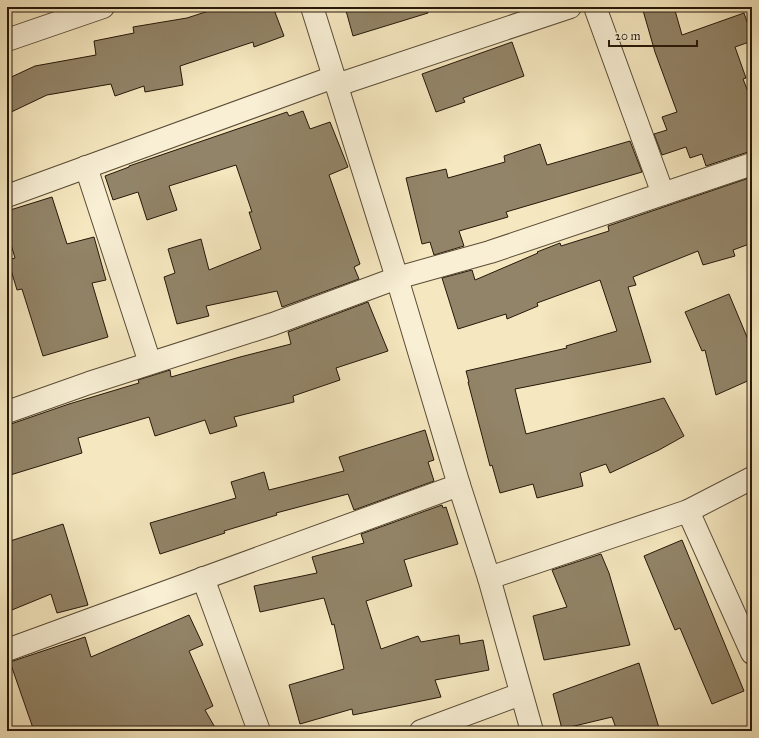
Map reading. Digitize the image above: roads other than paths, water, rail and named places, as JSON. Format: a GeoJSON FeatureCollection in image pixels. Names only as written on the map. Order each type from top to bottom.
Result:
{"type":"FeatureCollection","features":[{"type":"Feature","properties":{"kind":"street"},"geometry":{"type":"LineString","coordinates":[[312,7],[489,578],[532,731]]}},
{"type":"Feature","properties":{"kind":"street"},"geometry":{"type":"LineString","coordinates":[[7,196],[86,167],[336,81],[570,7]]}},
{"type":"Feature","properties":{"kind":"street"},"geometry":{"type":"LineString","coordinates":[[595,7],[663,194]]}},
{"type":"Feature","properties":{"kind":"street"},"geometry":{"type":"LineString","coordinates":[[7,40],[98,8]]}},
{"type":"Feature","properties":{"kind":"street"},"geometry":{"type":"LineString","coordinates":[[7,412],[89,383],[273,324],[397,278],[490,252],[752,164]]}},
{"type":"Feature","properties":{"kind":"street"},"geometry":{"type":"LineString","coordinates":[[86,167],[150,363]]}},
{"type":"Feature","properties":{"kind":"street"},"geometry":{"type":"LineString","coordinates":[[489,578],[688,511],[752,478]]}},
{"type":"Feature","properties":{"kind":"street"},"geometry":{"type":"LineString","coordinates":[[7,650],[459,485]]}},
{"type":"Feature","properties":{"kind":"street"},"geometry":{"type":"LineString","coordinates":[[688,511],[752,654]]}},
{"type":"Feature","properties":{"kind":"street"},"geometry":{"type":"LineString","coordinates":[[203,578],[259,731]]}},
{"type":"Feature","properties":{"kind":"street"},"geometry":{"type":"LineString","coordinates":[[421,731],[521,694]]}}]}
